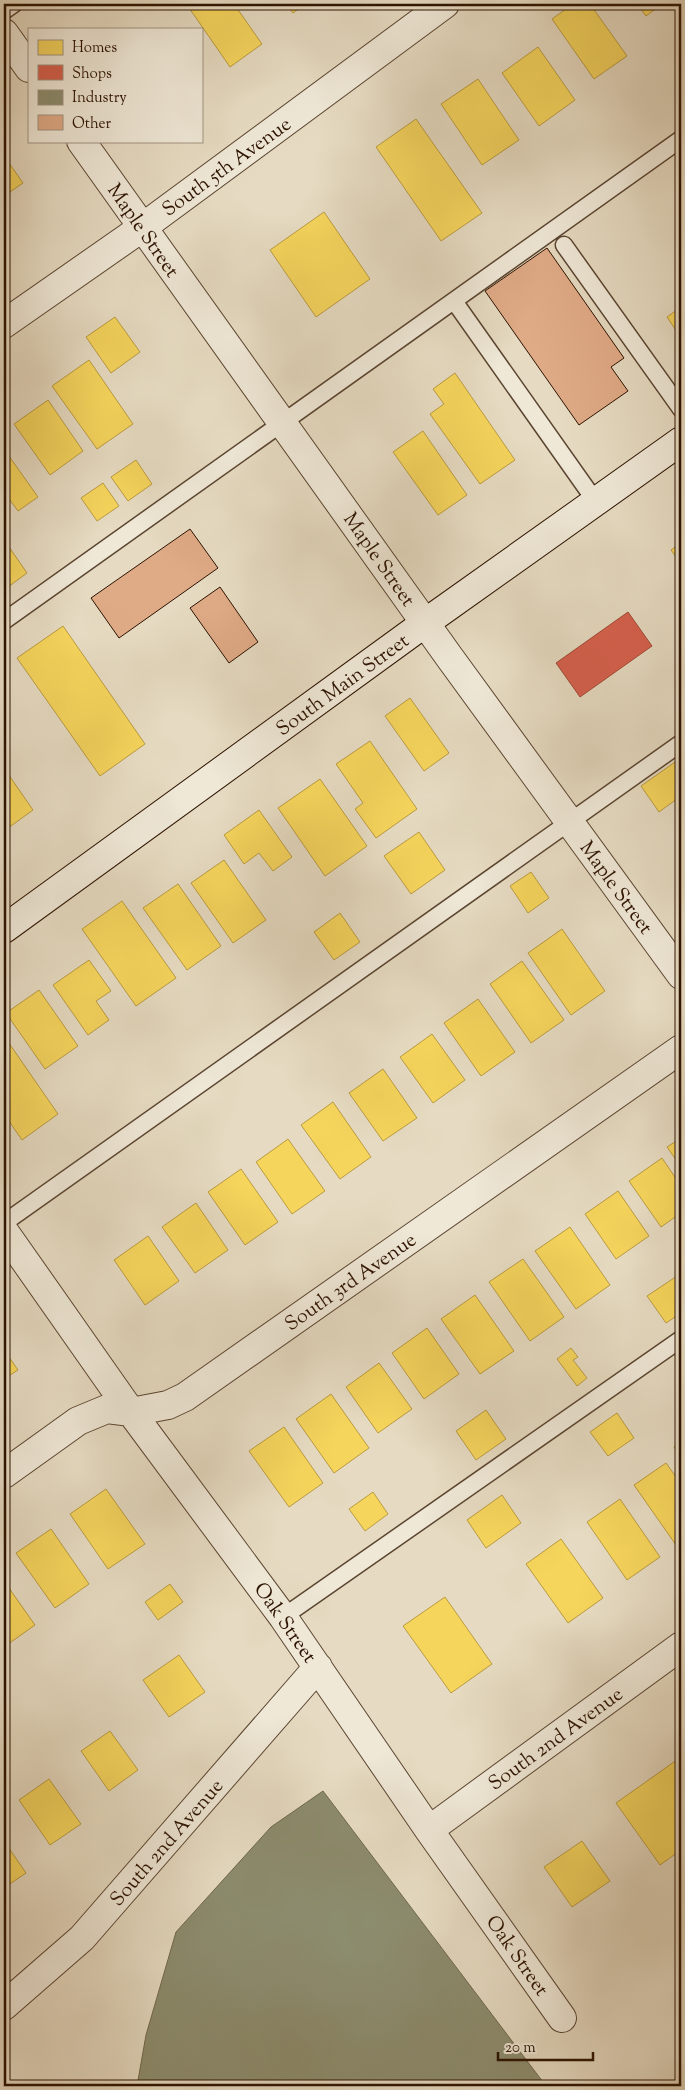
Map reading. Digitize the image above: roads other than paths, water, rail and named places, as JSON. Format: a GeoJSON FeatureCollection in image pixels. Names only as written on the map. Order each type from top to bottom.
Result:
{"type":"FeatureCollection","features":[{"type":"Feature","properties":{"kind":"street","name":"South 5th Avenue"},"geometry":{"type":"LineString","coordinates":[[4,324],[143,227],[445,4]]}},
{"type":"Feature","properties":{"kind":"street"},"geometry":{"type":"LineString","coordinates":[[4,33],[28,67]]}},
{"type":"Feature","properties":{"kind":"street","name":"Maple Street"},"geometry":{"type":"LineString","coordinates":[[82,142],[425,623],[681,974]]}},
{"type":"Feature","properties":{"kind":"street","name":"South Main Street"},"geometry":{"type":"LineString","coordinates":[[4,929],[425,623],[681,441]]}},
{"type":"Feature","properties":{"kind":"street","name":"South 3rd Avenue"},"geometry":{"type":"LineString","coordinates":[[4,1474],[78,1421],[107,1409],[131,1412],[168,1406],[186,1397],[681,1048]]}},
{"type":"Feature","properties":{"kind":"street","name":"Oak Street"},"geometry":{"type":"LineString","coordinates":[[4,1231],[131,1412],[284,1617],[429,1830],[562,2018]]}},
{"type":"Feature","properties":{"kind":"street","name":"South 2nd Avenue"},"geometry":{"type":"LineString","coordinates":[[429,1830],[681,1646]]}},
{"type":"Feature","properties":{"kind":"street","name":"South 2nd Avenue"},"geometry":{"type":"LineString","coordinates":[[4,2006],[82,1938],[318,1667]]}},
{"type":"Feature","properties":{"kind":"lane"},"geometry":{"type":"LineString","coordinates":[[4,11],[14,4]]}},
{"type":"Feature","properties":{"kind":"lane"},"geometry":{"type":"LineString","coordinates":[[4,621],[681,139]]}},
{"type":"Feature","properties":{"kind":"lane"},"geometry":{"type":"LineString","coordinates":[[564,245],[681,409]]}},
{"type":"Feature","properties":{"kind":"lane"},"geometry":{"type":"LineString","coordinates":[[454,301],[596,502]]}},
{"type":"Feature","properties":{"kind":"lane"},"geometry":{"type":"LineString","coordinates":[[4,1223],[681,743]]}},
{"type":"Feature","properties":{"kind":"lane"},"geometry":{"type":"LineString","coordinates":[[284,1617],[681,1339]]}}]}
